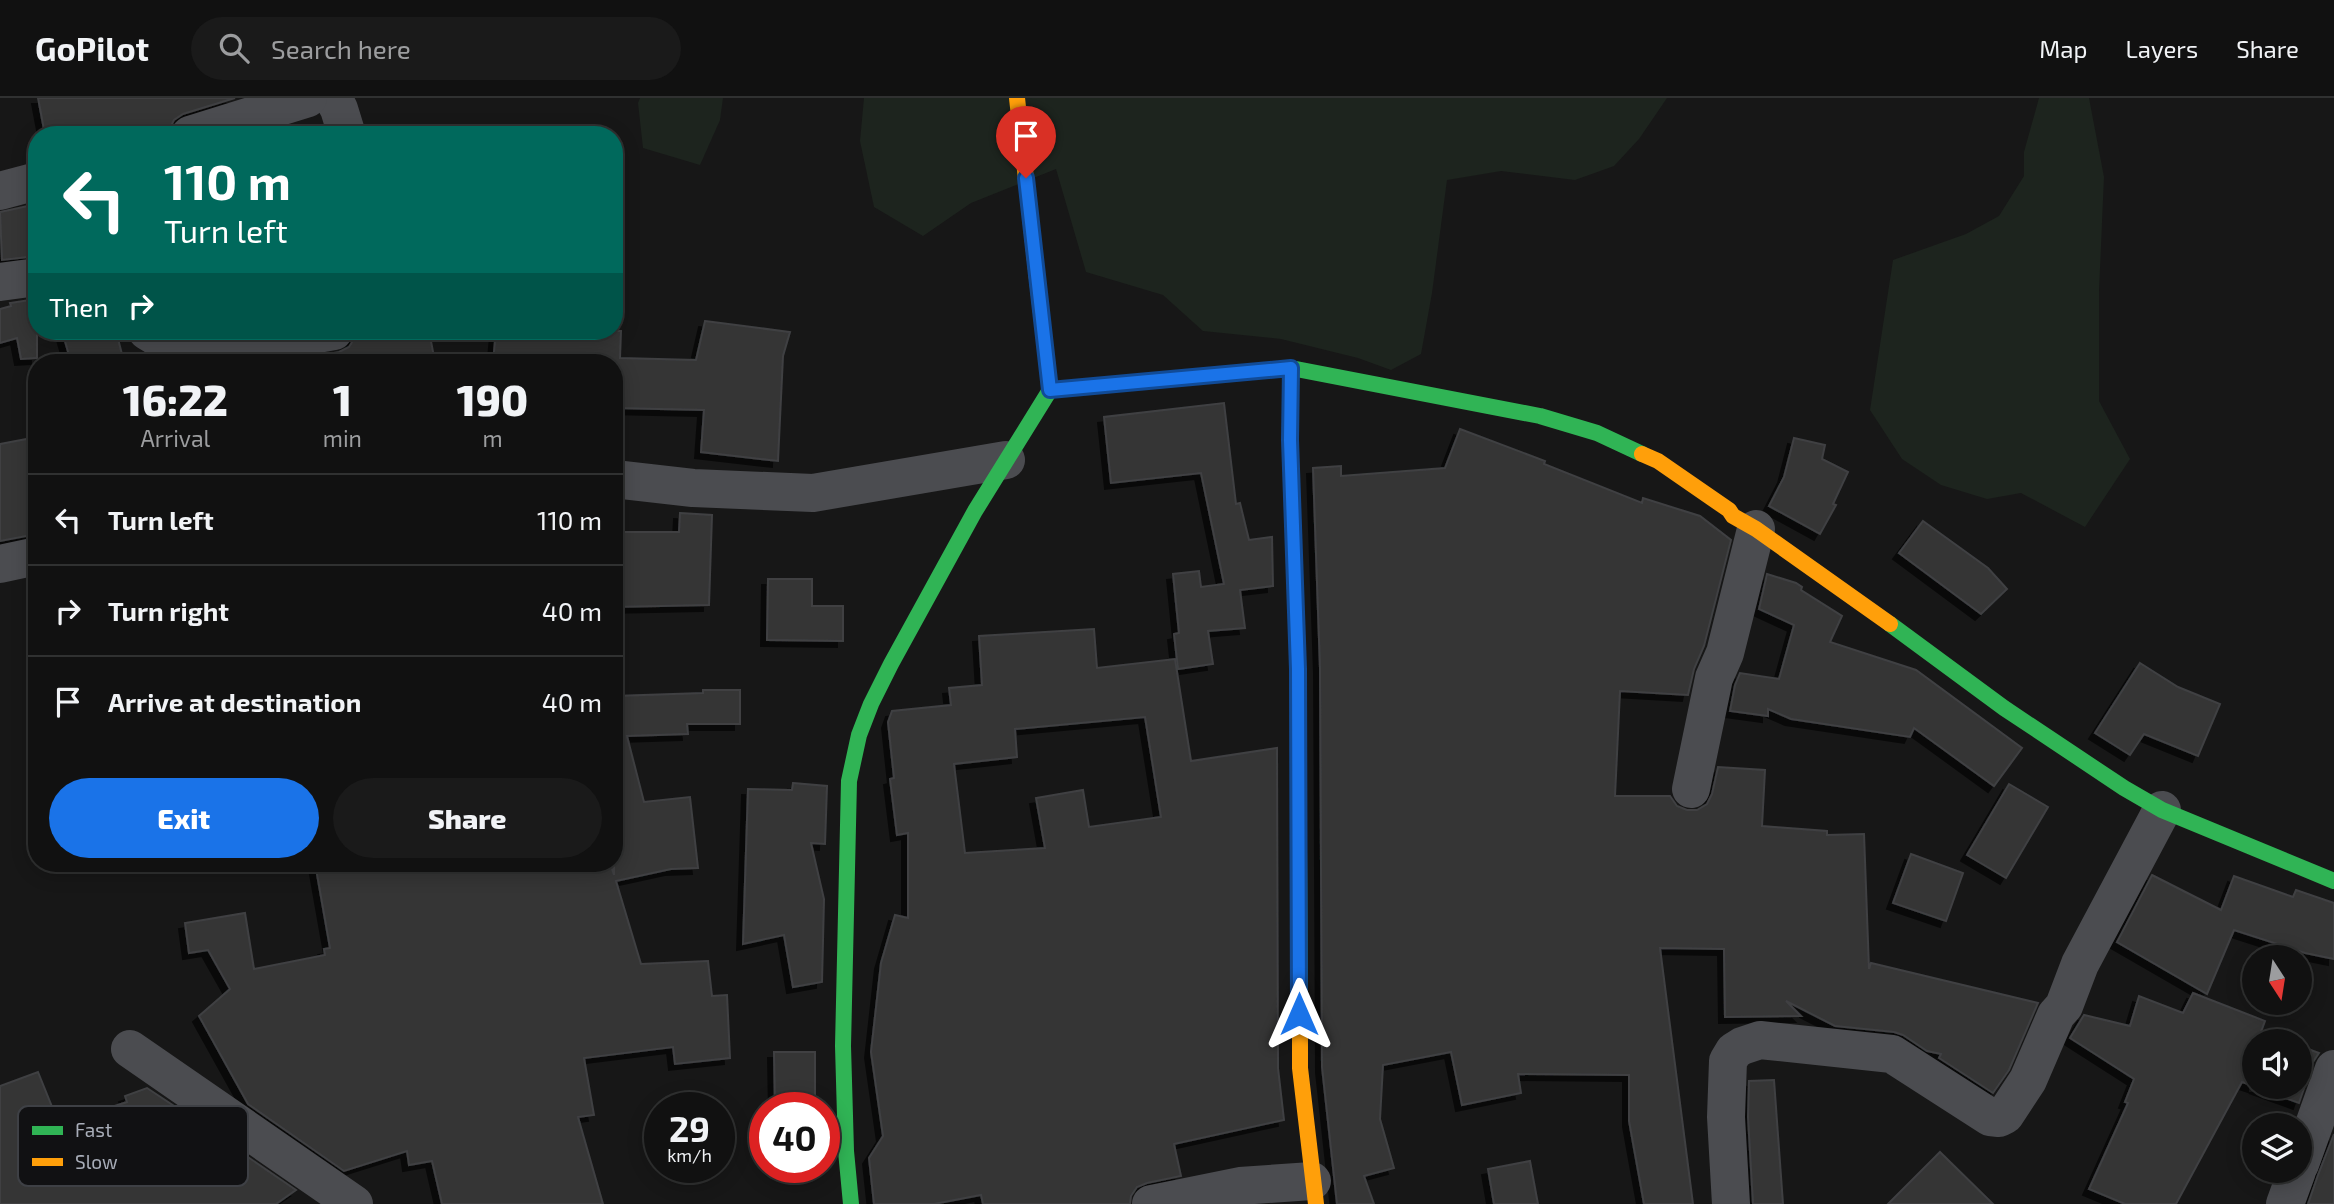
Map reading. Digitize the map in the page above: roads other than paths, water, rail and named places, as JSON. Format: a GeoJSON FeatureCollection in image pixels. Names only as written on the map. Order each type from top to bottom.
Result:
{"type":"FeatureCollection","features":[{"type":"Feature","properties":{"kind":"street"},"geometry":{"type":"LineString","coordinates":[[219,126],[308,98]]}},
{"type":"Feature","properties":{"kind":"street"},"geometry":{"type":"LineString","coordinates":[[333,98],[340,109],[345,126]]}},
{"type":"Feature","properties":{"kind":"street"},"geometry":{"type":"LineString","coordinates":[[851,1204],[844,1142],[843,1080],[849,781],[853,756],[872,704],[895,656],[975,511],[1050,390],[1017,98]]}},
{"type":"Feature","properties":{"kind":"street"},"geometry":{"type":"LineString","coordinates":[[0,191],[28,183]]}},
{"type":"Feature","properties":{"kind":"street"},"geometry":{"type":"LineString","coordinates":[[0,282],[28,278]]}},
{"type":"Feature","properties":{"kind":"street"},"geometry":{"type":"LineString","coordinates":[[162,340],[178,350],[197,354]]}},
{"type":"Feature","properties":{"kind":"street"},"geometry":{"type":"LineString","coordinates":[[208,354],[284,340]]}},
{"type":"Feature","properties":{"kind":"street"},"geometry":{"type":"LineString","coordinates":[[1050,390],[1291,368],[1540,416],[1597,433],[1658,461],[1729,510],[1733,516],[1855,598],[2004,708],[2124,788],[2162,810],[2334,881]]}},
{"type":"Feature","properties":{"kind":"street"},"geometry":{"type":"LineString","coordinates":[[1151,1204],[1240,1186],[1314,1192],[1300,1068],[1298,669],[1290,440],[1291,368]]}},
{"type":"Feature","properties":{"kind":"street"},"geometry":{"type":"LineString","coordinates":[[623,480],[718,490],[813,492],[1006,460]]}},
{"type":"Feature","properties":{"kind":"street"},"geometry":{"type":"LineString","coordinates":[[1691,789],[1714,678],[1725,653],[1756,529]]}},
{"type":"Feature","properties":{"kind":"street"},"geometry":{"type":"LineString","coordinates":[[0,564],[28,558]]}},
{"type":"Feature","properties":{"kind":"street"},"geometry":{"type":"LineString","coordinates":[[1731,1204],[1726,1117],[1728,1060],[1734,1051],[1742,1046],[1760,1040],[1892,1055],[1990,1117],[1999,1118],[2005,1115],[2028,1080],[2056,1015],[2064,1006],[2080,964],[2162,810]]}},
{"type":"Feature","properties":{"kind":"street"},"geometry":{"type":"LineString","coordinates":[[130,1049],[212,1106]]}},
{"type":"Feature","properties":{"kind":"street"},"geometry":{"type":"LineString","coordinates":[[2312,1130],[2334,1069]]}},
{"type":"Feature","properties":{"kind":"street"},"geometry":{"type":"LineString","coordinates":[[248,1131],[354,1204]]}},
{"type":"Feature","properties":{"kind":"street"},"geometry":{"type":"LineString","coordinates":[[2285,1204],[2293,1183]]}}]}
